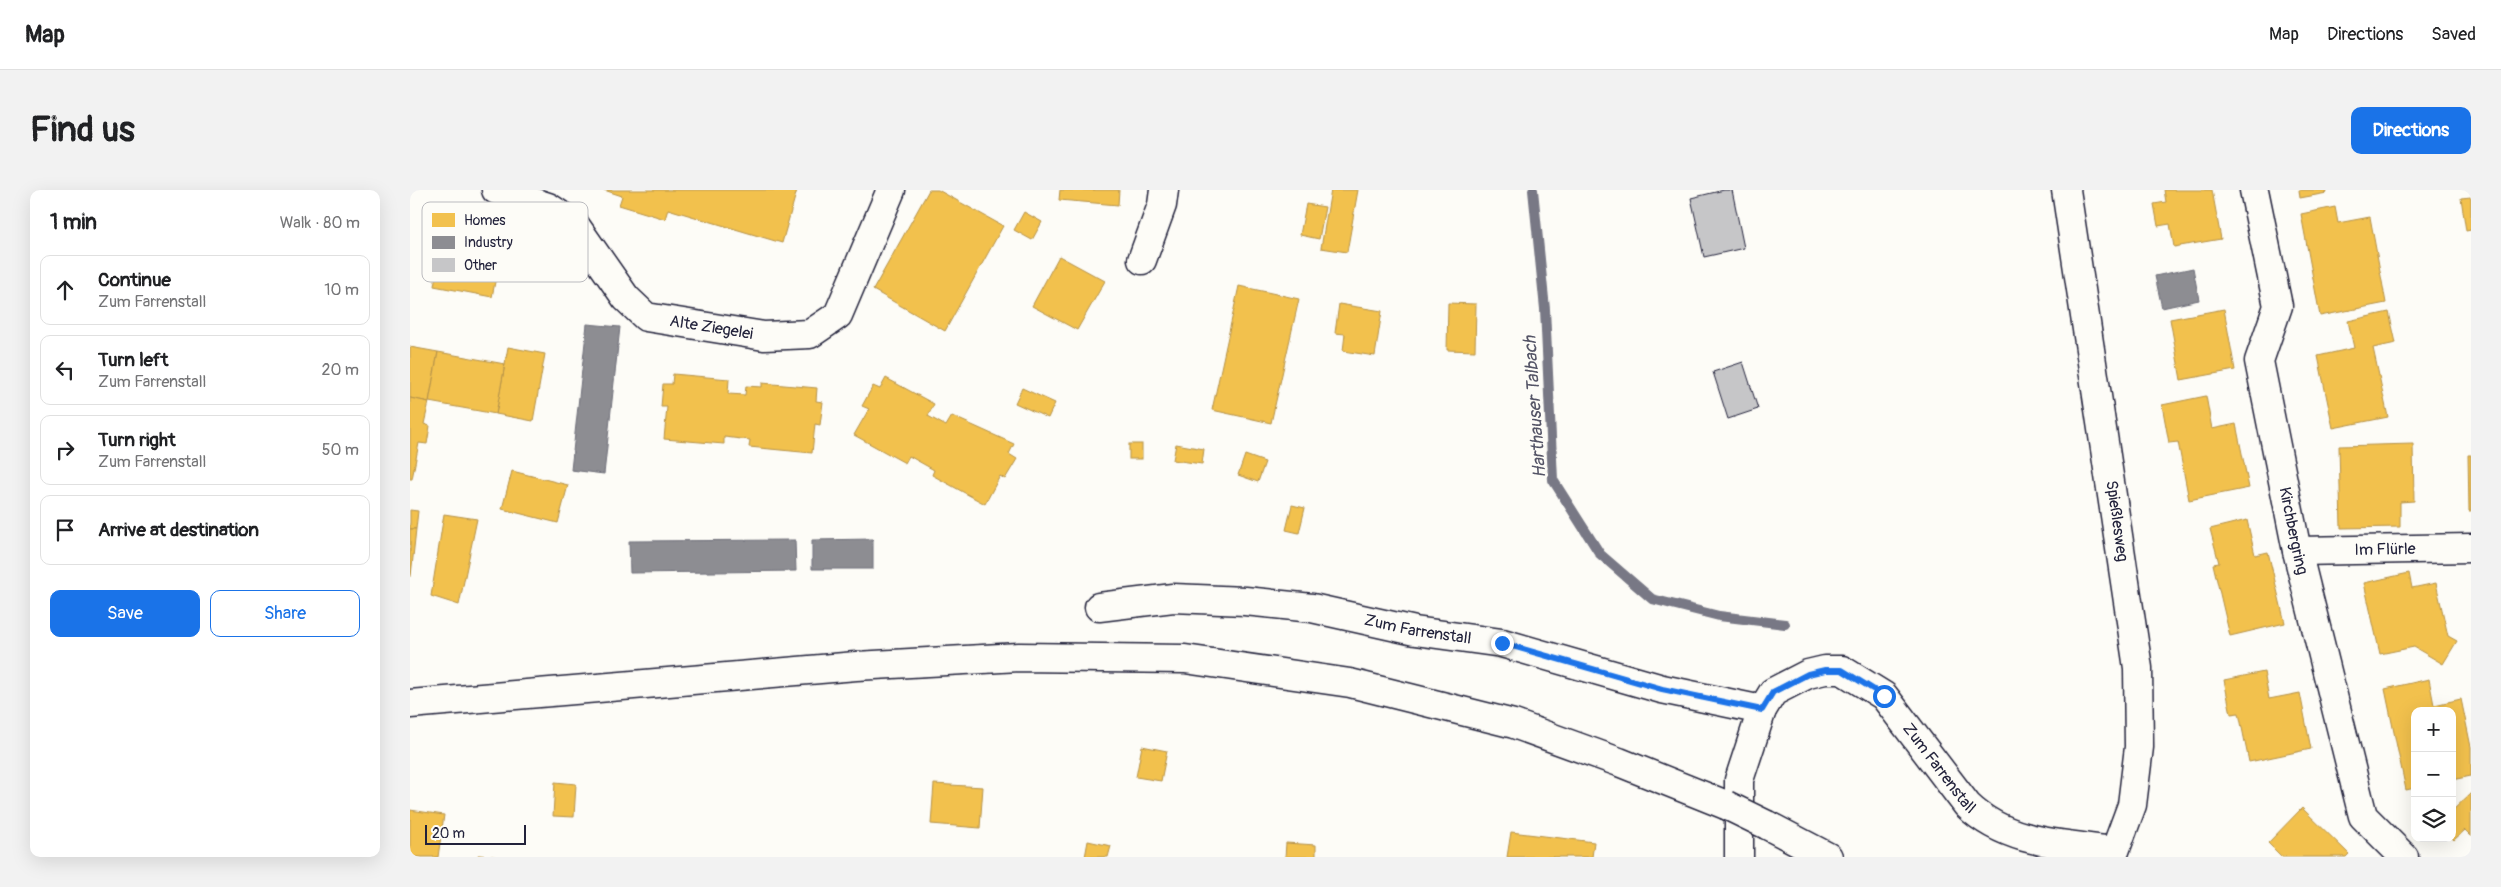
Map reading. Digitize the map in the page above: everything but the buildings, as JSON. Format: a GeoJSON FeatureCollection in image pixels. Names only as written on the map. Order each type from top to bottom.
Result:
{"type":"FeatureCollection","features":[{"type":"Feature","properties":{"kind":"street","name":"Alte Ziegelei"},"geometry":{"type":"LineString","coordinates":[[496,190],[533,202]]}},
{"type":"Feature","properties":{"kind":"street","name":"Alte Ziegelei"},"geometry":{"type":"LineString","coordinates":[[588,244],[626,298],[646,317],[764,336],[810,334],[838,315],[891,190]]}},
{"type":"Feature","properties":{"kind":"street"},"geometry":{"type":"LineString","coordinates":[[1142,260],[1162,205],[1164,190]]}},
{"type":"Feature","properties":{"kind":"street","name":"Spießlesweg"},"geometry":{"type":"LineString","coordinates":[[2066,190],[2138,668],[2140,747],[2132,805],[2115,851]]}},
{"type":"Feature","properties":{"kind":"street","name":"Kirchbergring"},"geometry":{"type":"LineString","coordinates":[[2254,190],[2278,306],[2259,361],[2297,551],[2363,816],[2404,857]]}},
{"type":"Feature","properties":{"kind":"street","name":"Im Flürle"},"geometry":{"type":"LineString","coordinates":[[2297,551],[2471,548]]}},
{"type":"Feature","properties":{"kind":"street","name":"Zum Farrenstall"},"geometry":{"type":"LineString","coordinates":[[1099,607],[1173,598],[1245,601],[1312,608],[1415,631],[1502,643],[1662,689],[1762,710]]}},
{"type":"Feature","properties":{"kind":"street"},"geometry":{"type":"LineString","coordinates":[[410,704],[856,666],[1019,657],[1185,659],[1350,683],[1514,724],[1733,806],[1828,857]]}},
{"type":"Feature","properties":{"kind":"street","name":"Zum Farrenstall"},"geometry":{"type":"LineString","coordinates":[[1740,857],[1733,806],[1739,780],[1762,710],[1773,692],[1791,681],[1825,670],[1842,670],[1884,696],[1967,805],[1982,819],[2031,840],[2115,851]]}},
{"type":"Feature","properties":{"kind":"waterway","name":"Harthauser Talbach"},"geometry":{"type":"LineString","coordinates":[[1533,190],[1545,309],[1553,480],[1600,554],[1652,599],[1719,616],[1785,624]]}},
{"type":"Feature","properties":{"kind":"route"},"geometry":{"type":"LineString","coordinates":[[1502,643],[1662,689],[1714,702],[1762,710],[1773,692],[1791,681],[1825,670],[1842,670],[1884,696]]}}]}
